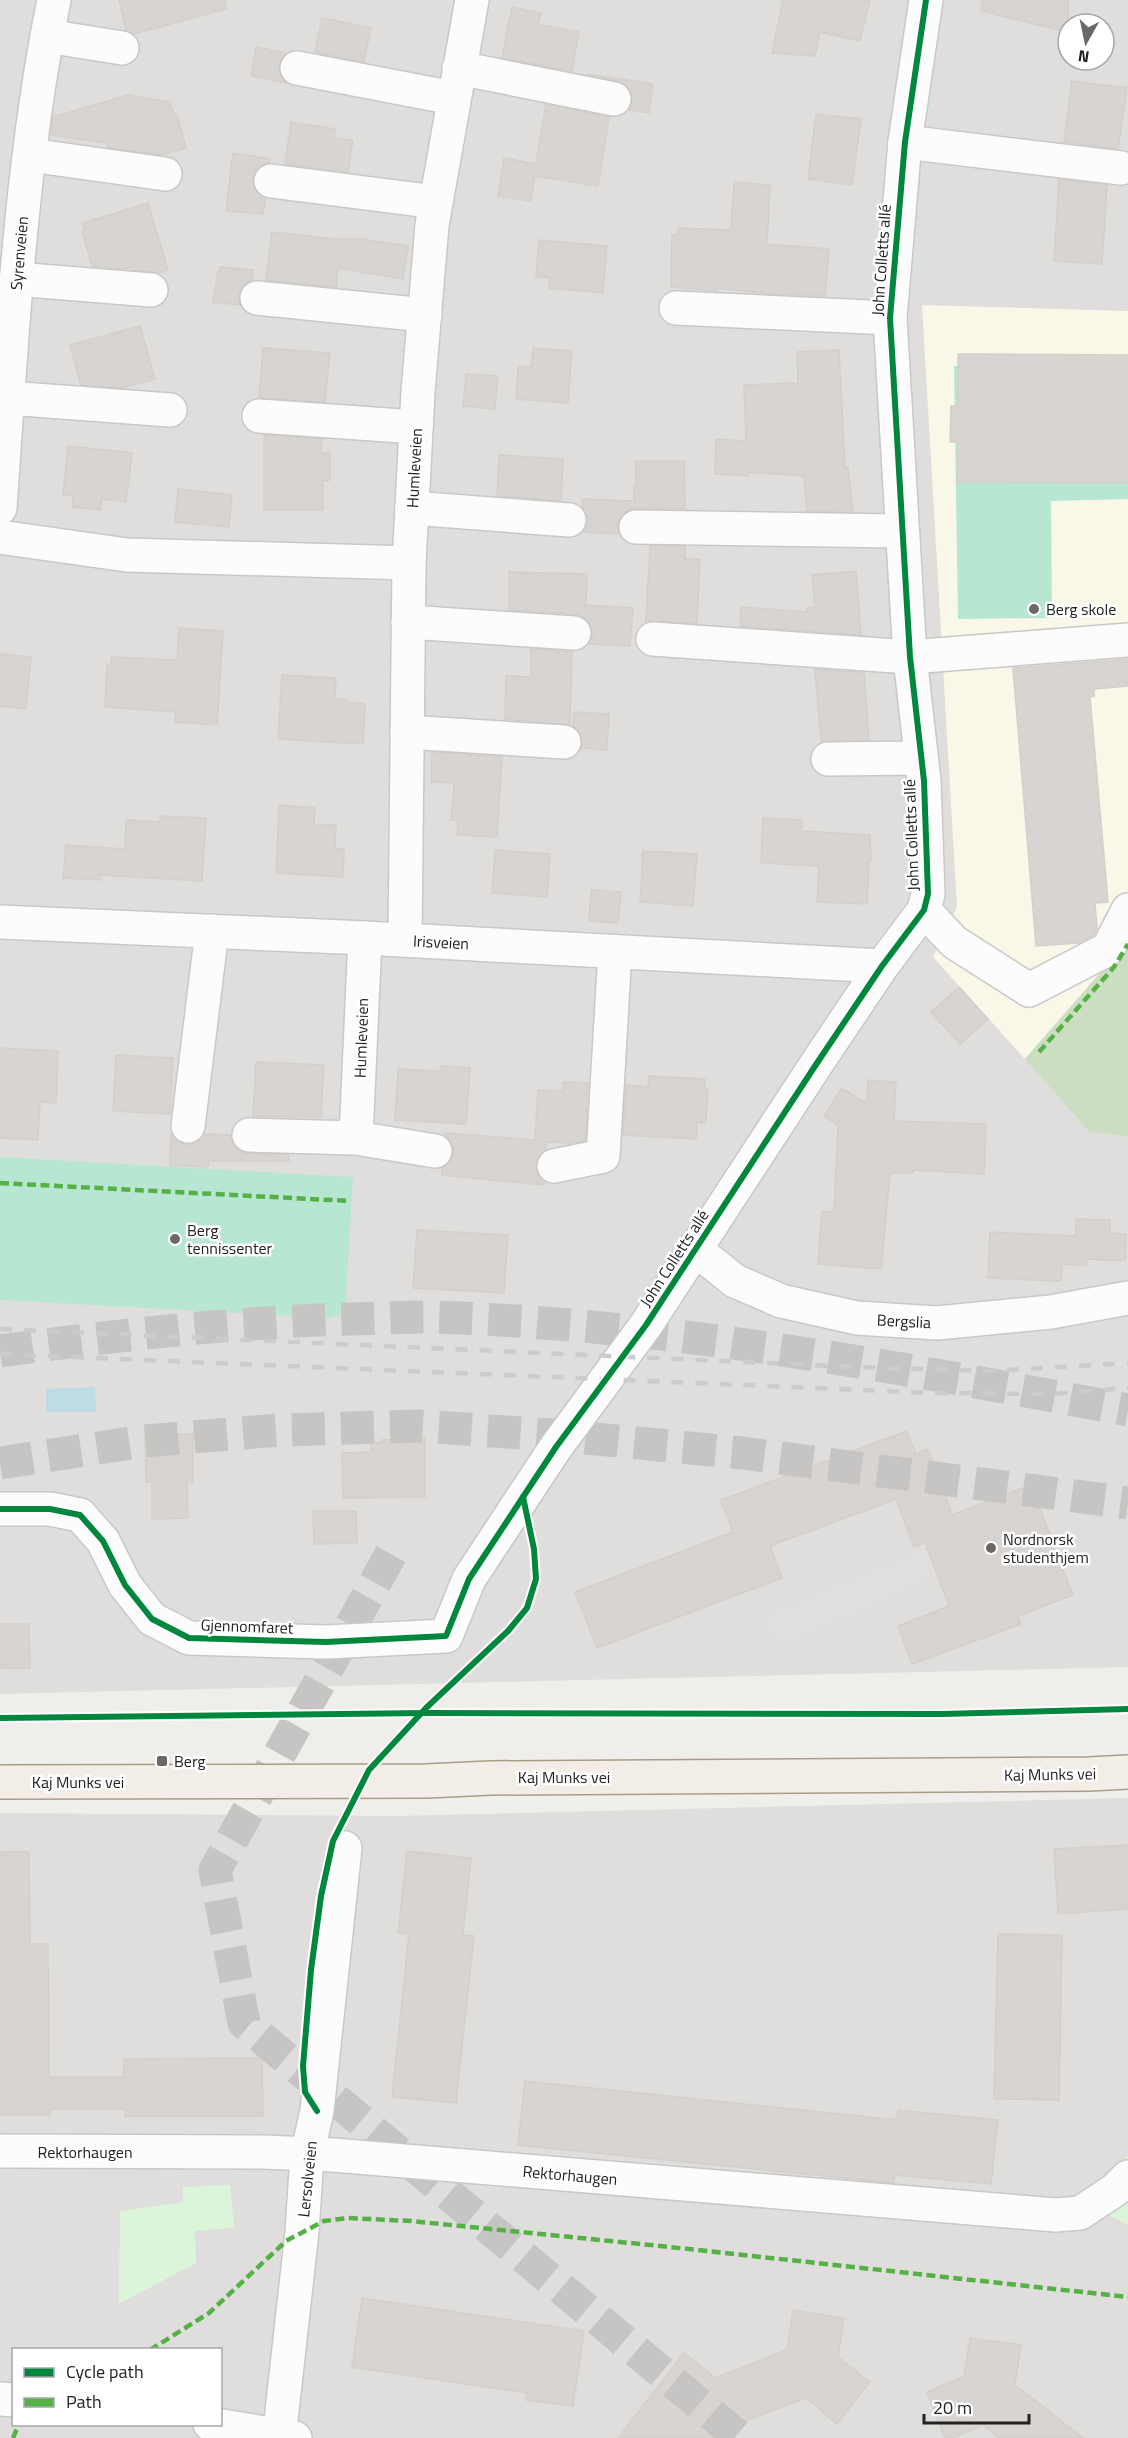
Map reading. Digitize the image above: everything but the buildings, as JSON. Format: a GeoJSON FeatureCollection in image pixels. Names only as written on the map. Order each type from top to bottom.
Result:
{"type":"FeatureCollection","features":[{"type":"Feature","properties":{"kind":"main road","name":"Kaj Munks vei"},"geometry":{"type":"LineString","coordinates":[[0,1782],[426,1781],[491,1778],[1128,1772]]}},
{"type":"Feature","properties":{"kind":"street","name":"Syrenveien"},"geometry":{"type":"LineString","coordinates":[[0,508],[16,279],[30,155],[54,0]]}},
{"type":"Feature","properties":{"kind":"street","name":"Humleveien"},"geometry":{"type":"LineString","coordinates":[[405,940],[409,563],[416,427],[432,225],[472,0]]}},
{"type":"Feature","properties":{"kind":"street","name":"John Colletts allé"},"geometry":{"type":"LineString","coordinates":[[446,1636],[470,1580],[511,1515],[556,1447],[646,1325],[815,1066],[882,966],[924,910],[928,894],[921,758],[910,657],[890,318],[904,142],[926,0]]}},
{"type":"Feature","properties":{"kind":"street"},"geometry":{"type":"LineString","coordinates":[[47,36],[122,48]]}},
{"type":"Feature","properties":{"kind":"street"},"geometry":{"type":"LineString","coordinates":[[297,68],[614,99]]}},
{"type":"Feature","properties":{"kind":"street"},"geometry":{"type":"LineString","coordinates":[[904,142],[1121,168]]}},
{"type":"Feature","properties":{"kind":"street"},"geometry":{"type":"LineString","coordinates":[[30,155],[165,174]]}},
{"type":"Feature","properties":{"kind":"street"},"geometry":{"type":"LineString","coordinates":[[272,182],[436,201]]}},
{"type":"Feature","properties":{"kind":"street"},"geometry":{"type":"LineString","coordinates":[[16,279],[151,290]]}},
{"type":"Feature","properties":{"kind":"street"},"geometry":{"type":"LineString","coordinates":[[257,298],[424,315]]}},
{"type":"Feature","properties":{"kind":"street"},"geometry":{"type":"LineString","coordinates":[[676,308],[890,318]]}},
{"type":"Feature","properties":{"kind":"street"},"geometry":{"type":"LineString","coordinates":[[8,398],[170,410]]}},
{"type":"Feature","properties":{"kind":"street"},"geometry":{"type":"LineString","coordinates":[[259,416],[416,427]]}},
{"type":"Feature","properties":{"kind":"street"},"geometry":{"type":"LineString","coordinates":[[412,508],[569,520]]}},
{"type":"Feature","properties":{"kind":"street"},"geometry":{"type":"LineString","coordinates":[[636,527],[903,531]]}},
{"type":"Feature","properties":{"kind":"street"},"geometry":{"type":"LineString","coordinates":[[0,537],[127,555],[409,563]]}},
{"type":"Feature","properties":{"kind":"street"},"geometry":{"type":"LineString","coordinates":[[408,622],[574,633]]}},
{"type":"Feature","properties":{"kind":"street"},"geometry":{"type":"LineString","coordinates":[[653,639],[910,657],[1128,640]]}},
{"type":"Feature","properties":{"kind":"street"},"geometry":{"type":"LineString","coordinates":[[407,732],[564,742]]}},
{"type":"Feature","properties":{"kind":"street"},"geometry":{"type":"LineString","coordinates":[[828,759],[921,758]]}},
{"type":"Feature","properties":{"kind":"street"},"geometry":{"type":"LineString","coordinates":[[924,910],[954,942],[1029,990],[1108,949],[1128,910]]}},
{"type":"Feature","properties":{"kind":"street","name":"Irisveien"},"geometry":{"type":"LineString","coordinates":[[0,922],[365,938],[882,966]]}},
{"type":"Feature","properties":{"kind":"street"},"geometry":{"type":"LineString","coordinates":[[188,1126],[212,931]]}},
{"type":"Feature","properties":{"kind":"street","name":"Humleveien"},"geometry":{"type":"LineString","coordinates":[[357,1138],[365,938]]}},
{"type":"Feature","properties":{"kind":"street"},"geometry":{"type":"LineString","coordinates":[[554,1166],[603,1156],[615,952]]}},
{"type":"Feature","properties":{"kind":"street"},"geometry":{"type":"LineString","coordinates":[[249,1135],[357,1138],[435,1151]]}},
{"type":"Feature","properties":{"kind":"street","name":"Bergslia"},"geometry":{"type":"LineString","coordinates":[[696,1250],[735,1281],[772,1297],[856,1318],[937,1323],[1051,1312],[1128,1298]]}},
{"type":"Feature","properties":{"kind":"street","name":"Gjennomfaret"},"geometry":{"type":"LineString","coordinates":[[0,1509],[50,1509],[80,1515],[103,1541],[125,1585],[152,1619],[189,1638],[326,1642],[446,1636]]}},
{"type":"Feature","properties":{"kind":"street","name":"Lersolveien"},"geometry":{"type":"LineString","coordinates":[[285,2437],[307,2155],[318,2100],[345,1848]]}},
{"type":"Feature","properties":{"kind":"street","name":"Rektorhaugen"},"geometry":{"type":"LineString","coordinates":[[0,2151],[264,2152],[333,2155],[1055,2215],[1080,2213],[1114,2190],[1128,2177]]}},
{"type":"Feature","properties":{"kind":"street"},"geometry":{"type":"LineString","coordinates":[[222,2426],[285,2437]]}},
{"type":"Feature","properties":{"kind":"shaded area"},"geometry":{"type":"Polygon","coordinates":[[[0,0],[1128,0],[1128,1667],[0,1694],[0,0]]]}},
{"type":"Feature","properties":{"kind":"shaded area","name":"Berg skole"},"geometry":{"type":"Polygon","coordinates":[[[922,305],[1128,311],[1128,929],[1108,964],[1025,1059],[933,957],[957,907],[922,305]]]}},
{"type":"Feature","properties":{"kind":"shaded area"},"geometry":{"type":"Polygon","coordinates":[[[929,1549],[938,1574],[779,1646],[764,1617],[929,1549]]]}},
{"type":"Feature","properties":{"kind":"shaded area"},"geometry":{"type":"Polygon","coordinates":[[[1128,1798],[1128,2156],[1085,2203],[1128,2225],[1128,2438],[0,2438],[0,1813],[397,1816],[1128,1798]]]}},
{"type":"Feature","properties":{"kind":"green space"},"geometry":{"type":"Polygon","coordinates":[[[1128,364],[1128,499],[1051,501],[1052,618],[958,619],[954,366],[1128,364]]]}},
{"type":"Feature","properties":{"kind":"green space"},"geometry":{"type":"Polygon","coordinates":[[[1128,929],[1128,1137],[1089,1131],[1025,1059],[1108,964],[1128,929]]]}},
{"type":"Feature","properties":{"kind":"green space","name":"Berg tennissenter"},"geometry":{"type":"Polygon","coordinates":[[[0,1157],[353,1177],[345,1312],[330,1318],[0,1300],[0,1157]]]}},
{"type":"Feature","properties":{"kind":"green space"},"geometry":{"type":"Polygon","coordinates":[[[1128,2156],[1128,2225],[1085,2203],[1128,2156]]]}},
{"type":"Feature","properties":{"kind":"green space"},"geometry":{"type":"Polygon","coordinates":[[[230,2185],[234,2228],[195,2231],[196,2263],[119,2304],[120,2211],[183,2202],[183,2187],[230,2185]]]}},
{"type":"Feature","properties":{"kind":"water"},"geometry":{"type":"Polygon","coordinates":[[[95,1387],[96,1412],[46,1412],[46,1389],[95,1387]]]}},
{"type":"Feature","properties":{"kind":"tunnel"},"geometry":{"type":"LineString","coordinates":[[0,1351],[132,1335],[264,1323],[422,1317],[520,1321],[608,1328],[782,1350],[955,1378],[1128,1410]]}},
{"type":"Feature","properties":{"kind":"tunnel"},"geometry":{"type":"LineString","coordinates":[[0,1463],[144,1441],[279,1430],[420,1426],[565,1436],[742,1453],[1128,1503]]}},
{"type":"Feature","properties":{"kind":"tunnel"},"geometry":{"type":"LineString","coordinates":[[391,1554],[215,1870],[244,2023],[740,2438]]}},
{"type":"Feature","properties":{"kind":"railway"},"geometry":{"type":"LineString","coordinates":[[0,1329],[856,1367],[990,1371],[1128,1363]]}},
{"type":"Feature","properties":{"kind":"railway"},"geometry":{"type":"LineString","coordinates":[[0,1354],[932,1393],[1052,1394],[1128,1388]]}},
{"type":"Feature","properties":{"kind":"marked path"},"geometry":{"type":"LineString","coordinates":[[1039,1052],[1114,967],[1128,944]]}},
{"type":"Feature","properties":{"kind":"marked path"},"geometry":{"type":"LineString","coordinates":[[0,1183],[350,1201]]}},
{"type":"Feature","properties":{"kind":"marked path"},"geometry":{"type":"LineString","coordinates":[[153,2348],[209,2313],[286,2241],[324,2221],[348,2218],[411,2221],[670,2247],[1128,2297]]}},
{"type":"Feature","properties":{"kind":"marked path"},"geometry":{"type":"LineString","coordinates":[[13,2438],[18,2426]]}},
{"type":"Feature","properties":{"kind":"cycle path"},"geometry":{"type":"LineString","coordinates":[[0,1509],[50,1509],[80,1515],[103,1541],[125,1585],[152,1619],[189,1638],[326,1642],[446,1636],[469,1579],[556,1447],[646,1325],[815,1066],[882,966],[924,910],[928,894],[924,781],[910,657],[890,318],[905,142],[926,0]]}},
{"type":"Feature","properties":{"kind":"cycle path"},"geometry":{"type":"LineString","coordinates":[[317,2111],[305,2092],[303,2066],[311,1970],[321,1896],[333,1841],[369,1770],[426,1708],[508,1631],[527,1608],[536,1579],[534,1549],[523,1497]]}},
{"type":"Feature","properties":{"kind":"cycle path"},"geometry":{"type":"LineString","coordinates":[[0,1718],[426,1713],[942,1714],[1128,1709]]}},
{"type":"Feature","properties":{"kind":"place","name":"Berg skole"},"geometry":{"type":"Point","coordinates":[1034,609]}},
{"type":"Feature","properties":{"kind":"place","name":"Berg tennissenter"},"geometry":{"type":"Point","coordinates":[175,1239]}},
{"type":"Feature","properties":{"kind":"place","name":"Nordnorsk studenthjem"},"geometry":{"type":"Point","coordinates":[991,1548]}},
{"type":"Feature","properties":{"kind":"place","name":"Berg"},"geometry":{"type":"Point","coordinates":[162,1761]}}]}
